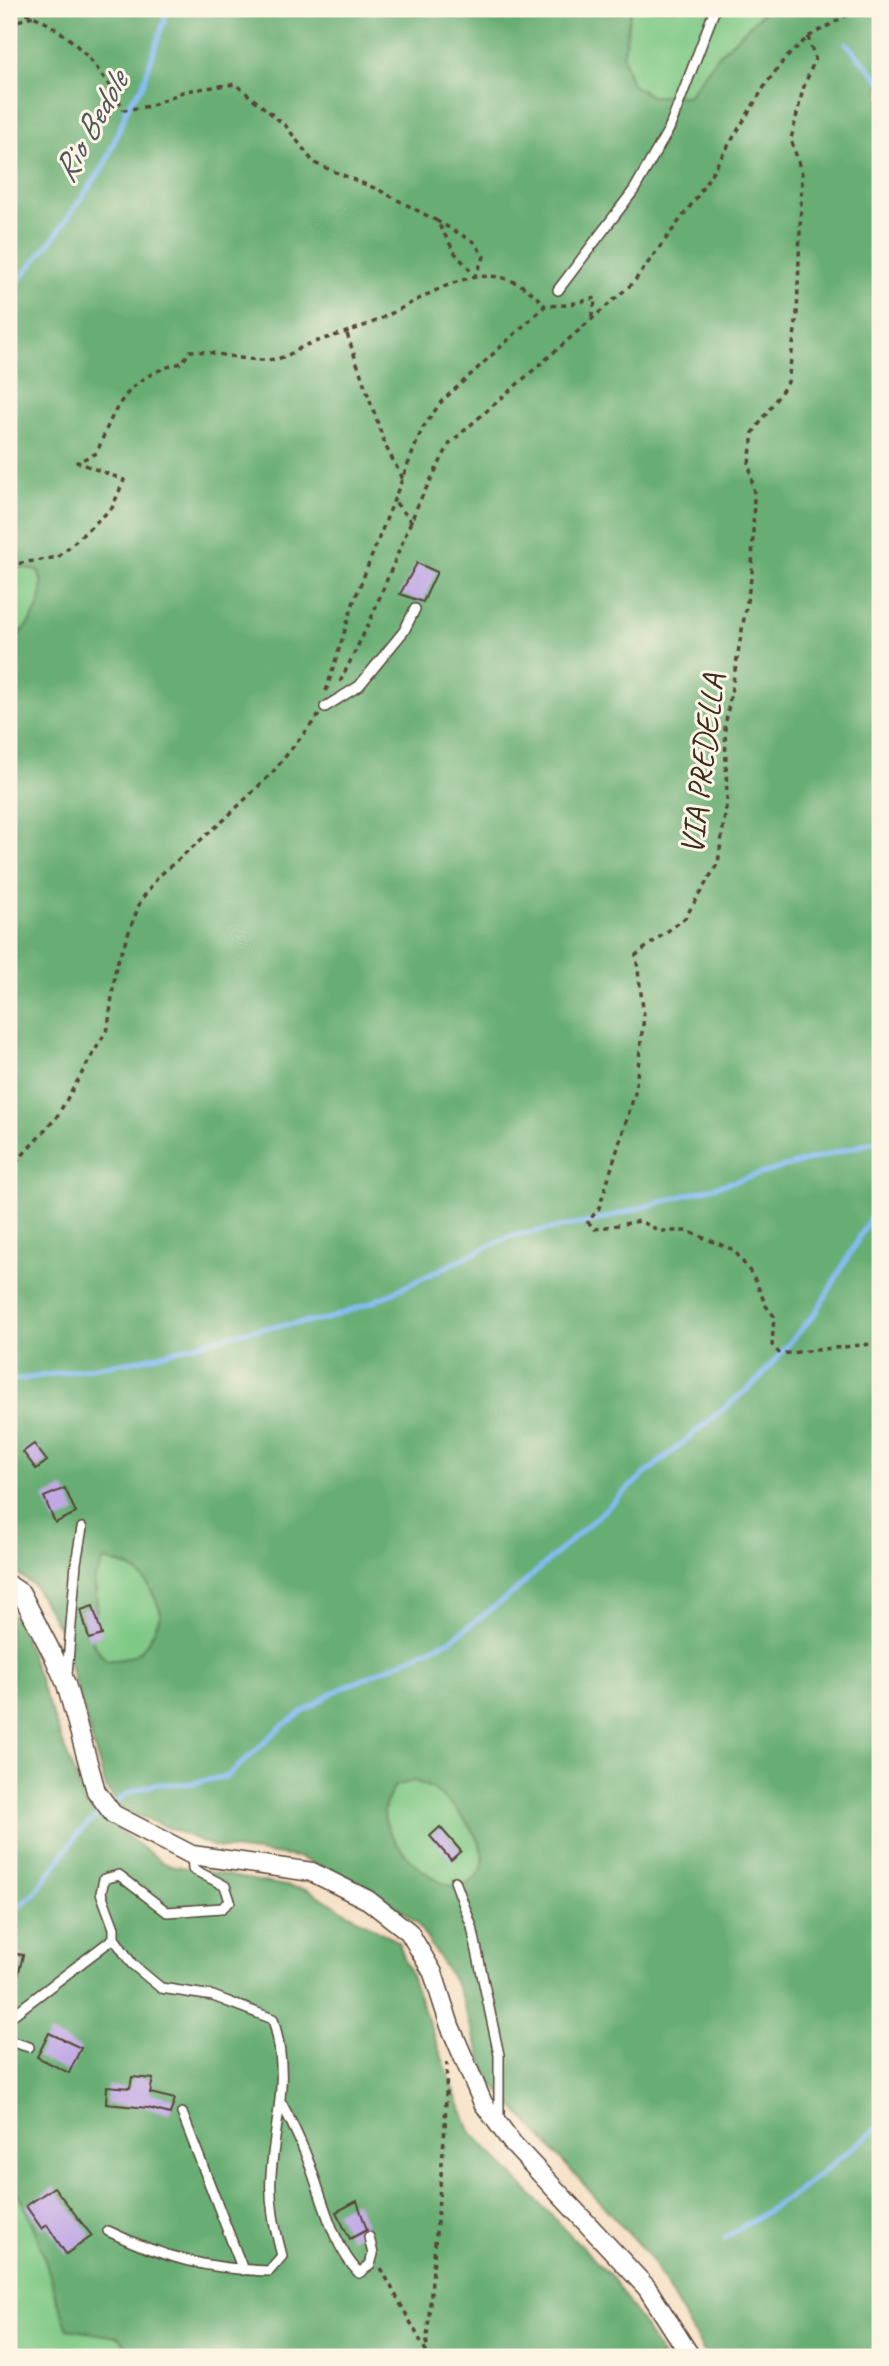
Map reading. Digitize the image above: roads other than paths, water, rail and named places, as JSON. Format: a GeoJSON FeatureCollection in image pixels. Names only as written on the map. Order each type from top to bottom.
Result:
{"type":"FeatureCollection","features":[{"type":"Feature","properties":{"kind":"street"},"geometry":{"type":"LineString","coordinates":[[9,1585],[21,1594],[66,1684],[96,1790],[113,1814],[192,1855],[312,1872],[368,1900],[409,1932],[433,1973],[450,2026],[483,2103],[499,2126],[647,2288],[691,2357]]}},
{"type":"Feature","properties":{"kind":"lane"},"geometry":{"type":"LineString","coordinates":[[558,290],[634,190],[669,129],[715,9]]}},
{"type":"Feature","properties":{"kind":"lane"},"geometry":{"type":"LineString","coordinates":[[325,707],[359,686],[404,631],[415,608]]}},
{"type":"Feature","properties":{"kind":"lane"},"geometry":{"type":"LineString","coordinates":[[66,1684],[76,1563],[82,1528]]}},
{"type":"Feature","properties":{"kind":"lane"},"geometry":{"type":"LineString","coordinates":[[108,2231],[154,2253],[243,2270],[269,2271],[282,2256],[273,2219],[271,2176],[282,2102],[282,2051],[273,2019],[213,1996],[161,1989],[132,1964],[114,1938],[114,1928],[101,1893],[104,1879],[119,1875],[167,1912],[222,1908],[230,1901],[225,1886],[194,1869],[192,1855]]}},
{"type":"Feature","properties":{"kind":"lane"},"geometry":{"type":"LineString","coordinates":[[455,1881],[472,1927],[499,2055],[499,2126]]}},
{"type":"Feature","properties":{"kind":"lane"},"geometry":{"type":"LineString","coordinates":[[9,2018],[114,1938]]}},
{"type":"Feature","properties":{"kind":"lane"},"geometry":{"type":"LineString","coordinates":[[9,2041],[29,2047]]}},
{"type":"Feature","properties":{"kind":"lane"},"geometry":{"type":"LineString","coordinates":[[282,2102],[298,2135],[319,2198],[345,2258],[359,2273],[370,2265],[373,2254],[369,2237]]}},
{"type":"Feature","properties":{"kind":"lane"},"geometry":{"type":"LineString","coordinates":[[182,2113],[243,2270]]}},
{"type":"Feature","properties":{"kind":"waterway","name":"Rio Bedole"},"geometry":{"type":"LineString","coordinates":[[9,292],[53,239],[104,166],[129,105],[124,110],[142,87],[168,9]]}},
{"type":"Feature","properties":{"kind":"waterway"},"geometry":{"type":"LineString","coordinates":[[846,43],[880,80]]}},
{"type":"Feature","properties":{"kind":"waterway"},"geometry":{"type":"LineString","coordinates":[[9,1381],[140,1360],[250,1330],[327,1319],[373,1302],[510,1236],[591,1222],[880,1140]]}},
{"type":"Feature","properties":{"kind":"waterway"},"geometry":{"type":"LineString","coordinates":[[118,1801],[128,1793],[156,1784],[188,1784],[228,1776],[282,1726],[332,1693],[452,1639],[515,1591],[632,1485],[757,1381],[817,1311],[880,1201]]}},
{"type":"Feature","properties":{"kind":"waterway"},"geometry":{"type":"LineString","coordinates":[[9,1915],[34,1894],[81,1830],[99,1815]]}},
{"type":"Feature","properties":{"kind":"waterway"},"geometry":{"type":"LineString","coordinates":[[725,2238],[797,2192],[880,2126]]}}]}
